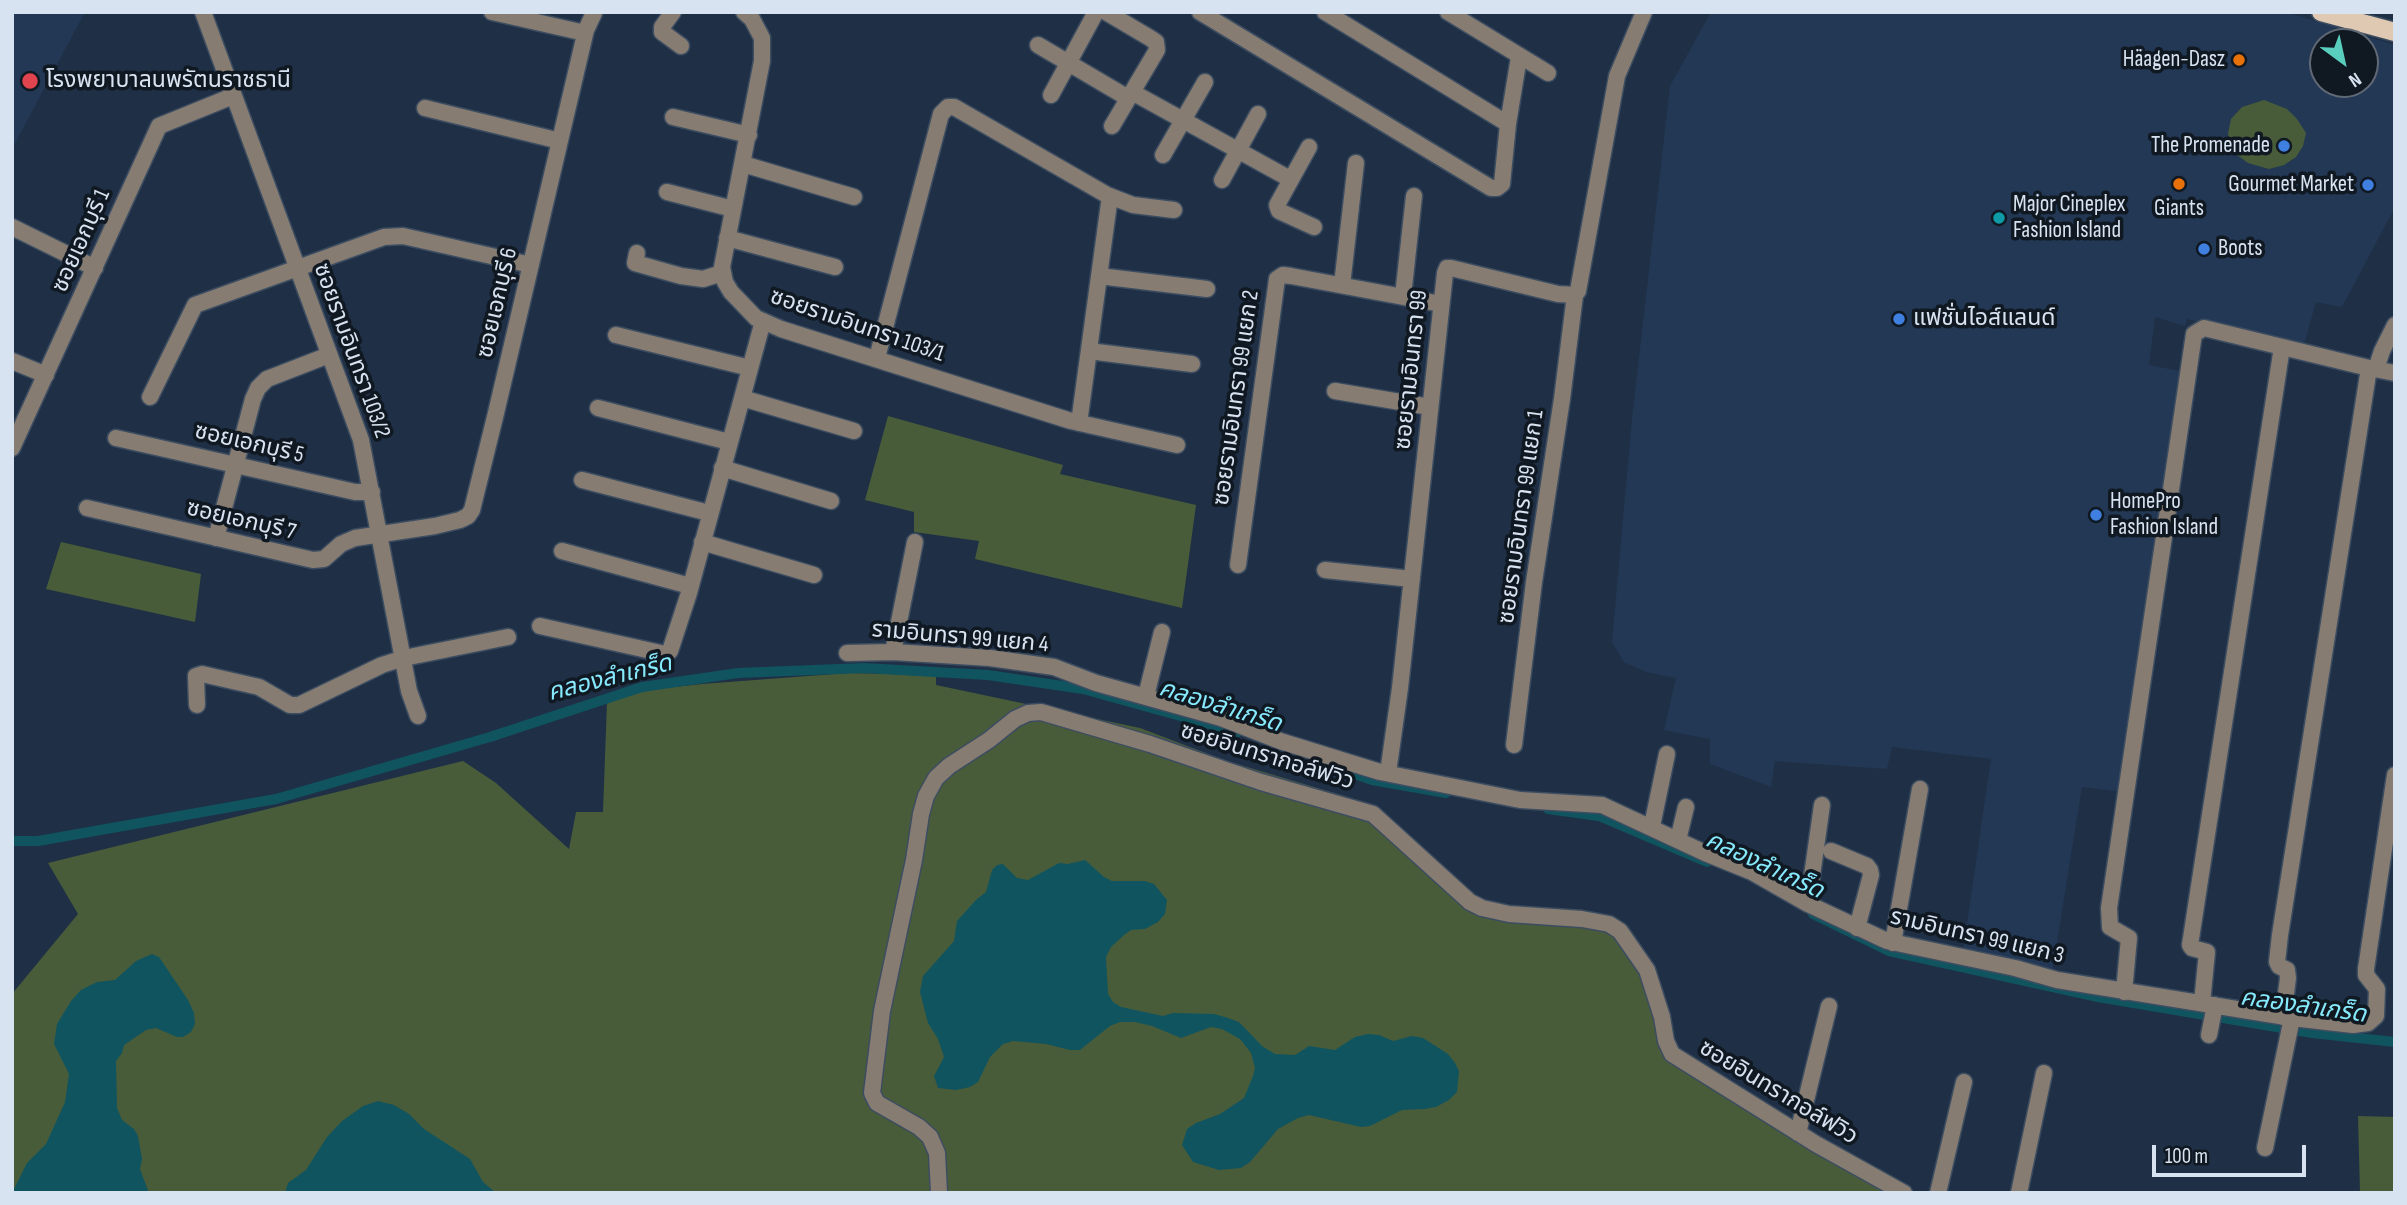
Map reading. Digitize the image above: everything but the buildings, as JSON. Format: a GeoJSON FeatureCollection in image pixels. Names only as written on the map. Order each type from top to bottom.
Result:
{"type":"FeatureCollection","features":[{"type":"Feature","properties":{"kind":"main road"},"geometry":{"type":"LineString","coordinates":[[2321,12],[2395,32]]}},
{"type":"Feature","properties":{"kind":"street","name":"ซอยรามอินทรา 103/2"},"geometry":{"type":"LineString","coordinates":[[203,12],[361,440],[409,691],[418,716]]}},
{"type":"Feature","properties":{"kind":"street"},"geometry":{"type":"LineString","coordinates":[[492,12],[585,33]]}},
{"type":"Feature","properties":{"kind":"street"},"geometry":{"type":"LineString","coordinates":[[673,12],[662,27],[662,32],[681,46]]}},
{"type":"Feature","properties":{"kind":"street"},"geometry":{"type":"LineString","coordinates":[[637,253],[635,263],[681,276],[703,279],[722,273],[762,61],[758,29],[744,12]]}},
{"type":"Feature","properties":{"kind":"street"},"geometry":{"type":"LineString","coordinates":[[1051,95],[1096,12]]}},
{"type":"Feature","properties":{"kind":"street"},"geometry":{"type":"LineString","coordinates":[[1106,12],[1156,43],[1157,50],[1112,126]]}},
{"type":"Feature","properties":{"kind":"street"},"geometry":{"type":"LineString","coordinates":[[1200,12],[1490,188],[1497,188],[1502,184],[1519,57]]}},
{"type":"Feature","properties":{"kind":"street"},"geometry":{"type":"LineString","coordinates":[[1325,12],[1508,124]]}},
{"type":"Feature","properties":{"kind":"street"},"geometry":{"type":"LineString","coordinates":[[1448,12],[1548,73]]}},
{"type":"Feature","properties":{"kind":"street"},"geometry":{"type":"LineString","coordinates":[[1575,295],[1578,291],[1616,76],[1644,12]]}},
{"type":"Feature","properties":{"kind":"street","name":"ซอยเอกบุรี 6"},"geometry":{"type":"LineString","coordinates":[[380,535],[460,520],[472,510],[585,33],[594,13]]}},
{"type":"Feature","properties":{"kind":"street"},"geometry":{"type":"LineString","coordinates":[[1038,45],[1130,95],[1184,120],[1290,179]]}},
{"type":"Feature","properties":{"kind":"street"},"geometry":{"type":"LineString","coordinates":[[1163,155],[1205,82]]}},
{"type":"Feature","properties":{"kind":"street","name":"ซอยเอกบุรี 1"},"geometry":{"type":"LineString","coordinates":[[12,448],[159,126],[233,96]]}},
{"type":"Feature","properties":{"kind":"street"},"geometry":{"type":"LineString","coordinates":[[877,358],[944,109],[954,107],[1110,196],[1133,205],[1174,210]]}},
{"type":"Feature","properties":{"kind":"street"},"geometry":{"type":"LineString","coordinates":[[425,108],[560,141]]}},
{"type":"Feature","properties":{"kind":"street"},"geometry":{"type":"LineString","coordinates":[[1222,180],[1258,114]]}},
{"type":"Feature","properties":{"kind":"street"},"geometry":{"type":"LineString","coordinates":[[673,117],[749,135]]}},
{"type":"Feature","properties":{"kind":"street"},"geometry":{"type":"LineString","coordinates":[[1309,147],[1276,205],[1314,227]]}},
{"type":"Feature","properties":{"kind":"street"},"geometry":{"type":"LineString","coordinates":[[1342,285],[1356,163]]}},
{"type":"Feature","properties":{"kind":"street"},"geometry":{"type":"LineString","coordinates":[[743,164],[853,197]]}},
{"type":"Feature","properties":{"kind":"street"},"geometry":{"type":"LineString","coordinates":[[667,192],[733,209]]}},
{"type":"Feature","properties":{"kind":"street"},"geometry":{"type":"LineString","coordinates":[[1079,423],[1110,196]]}},
{"type":"Feature","properties":{"kind":"street"},"geometry":{"type":"LineString","coordinates":[[1403,296],[1414,196]]}},
{"type":"Feature","properties":{"kind":"street"},"geometry":{"type":"LineString","coordinates":[[12,227],[95,268]]}},
{"type":"Feature","properties":{"kind":"street"},"geometry":{"type":"LineString","coordinates":[[150,397],[195,305],[394,235],[531,265]]}},
{"type":"Feature","properties":{"kind":"street"},"geometry":{"type":"LineString","coordinates":[[727,238],[835,267]]}},
{"type":"Feature","properties":{"kind":"street","name":"ซอยรามอินทรา 99"},"geometry":{"type":"LineString","coordinates":[[1388,773],[1447,268],[1558,294],[1575,295]]}},
{"type":"Feature","properties":{"kind":"street","name":"ซอยรามอินทรา 103/1"},"geometry":{"type":"LineString","coordinates":[[722,273],[731,292],[756,318],[763,321],[1079,423],[1177,445]]}},
{"type":"Feature","properties":{"kind":"street","name":"ซอยรามอินทรา 99 แยก 2"},"geometry":{"type":"LineString","coordinates":[[1238,565],[1277,279],[1283,275],[1291,276],[1441,304]]}},
{"type":"Feature","properties":{"kind":"street"},"geometry":{"type":"LineString","coordinates":[[1099,276],[1207,289]]}},
{"type":"Feature","properties":{"kind":"street","name":"ซอยรามอินทรา 99 แยก 1"},"geometry":{"type":"LineString","coordinates":[[1514,745],[1575,295]]}},
{"type":"Feature","properties":{"kind":"street"},"geometry":{"type":"LineString","coordinates":[[540,626],[665,654],[673,646],[763,321]]}},
{"type":"Feature","properties":{"kind":"street"},"geometry":{"type":"LineString","coordinates":[[2265,1148],[2289,1024],[2288,971],[2277,962],[2280,935],[2373,369],[2395,325]]}},
{"type":"Feature","properties":{"kind":"street"},"geometry":{"type":"LineString","coordinates":[[2123,992],[2129,938],[2110,927],[2109,908],[2194,334],[2204,328],[2395,373]]}},
{"type":"Feature","properties":{"kind":"street"},"geometry":{"type":"LineString","coordinates":[[616,335],[750,368]]}},
{"type":"Feature","properties":{"kind":"street"},"geometry":{"type":"LineString","coordinates":[[2211,1016],[2207,952],[2190,945],[2282,347]]}},
{"type":"Feature","properties":{"kind":"street"},"geometry":{"type":"LineString","coordinates":[[1089,351],[1192,364]]}},
{"type":"Feature","properties":{"kind":"street"},"geometry":{"type":"LineString","coordinates":[[216,538],[253,399],[262,382],[329,355]]}},
{"type":"Feature","properties":{"kind":"street"},"geometry":{"type":"LineString","coordinates":[[12,360],[46,375]]}},
{"type":"Feature","properties":{"kind":"street"},"geometry":{"type":"LineString","coordinates":[[1335,391],[1430,407]]}},
{"type":"Feature","properties":{"kind":"street"},"geometry":{"type":"LineString","coordinates":[[741,398],[854,431]]}},
{"type":"Feature","properties":{"kind":"street"},"geometry":{"type":"LineString","coordinates":[[598,408],[729,442]]}},
{"type":"Feature","properties":{"kind":"street","name":"ซอยเอกบุรี 5"},"geometry":{"type":"LineString","coordinates":[[116,438],[355,492],[372,492]]}},
{"type":"Feature","properties":{"kind":"street"},"geometry":{"type":"LineString","coordinates":[[722,468],[831,501]]}},
{"type":"Feature","properties":{"kind":"street"},"geometry":{"type":"LineString","coordinates":[[582,480],[709,513]]}},
{"type":"Feature","properties":{"kind":"street","name":"ซอยเอกบุรี 7"},"geometry":{"type":"LineString","coordinates":[[87,508],[318,560],[330,555],[346,541],[380,535]]}},
{"type":"Feature","properties":{"kind":"street"},"geometry":{"type":"LineString","coordinates":[[702,542],[814,575]]}},
{"type":"Feature","properties":{"kind":"street"},"geometry":{"type":"LineString","coordinates":[[893,652],[915,542]]}},
{"type":"Feature","properties":{"kind":"street"},"geometry":{"type":"LineString","coordinates":[[562,551],[690,586]]}},
{"type":"Feature","properties":{"kind":"street"},"geometry":{"type":"LineString","coordinates":[[1325,570],[1412,579]]}},
{"type":"Feature","properties":{"kind":"street"},"geometry":{"type":"LineString","coordinates":[[1146,696],[1162,632]]}},
{"type":"Feature","properties":{"kind":"street"},"geometry":{"type":"LineString","coordinates":[[197,705],[196,676],[201,674],[259,687],[290,705],[299,705],[382,665],[508,637]]}},
{"type":"Feature","properties":{"kind":"street","name":"รามอินทรา 99 แยก 4"},"geometry":{"type":"LineString","coordinates":[[847,653],[893,652],[1032,663],[1221,718],[1292,745],[1388,773]]}},
{"type":"Feature","properties":{"kind":"street","name":"ซอยอินทรากอล์ฟวิว"},"geometry":{"type":"LineString","coordinates":[[939,1193],[937,1153],[930,1137],[919,1127],[877,1103],[872,1093],[882,1011],[926,796],[936,778],[948,766],[989,740],[1015,719],[1028,713],[1041,712],[1150,744],[1261,782],[1373,814],[1471,902],[1482,908],[1509,914],[1582,919],[1609,924],[1620,931],[1647,970],[1672,1054],[1798,1133],[1904,1193]]}},
{"type":"Feature","properties":{"kind":"street"},"geometry":{"type":"LineString","coordinates":[[1652,826],[1667,754]]}},
{"type":"Feature","properties":{"kind":"street","name":"รามอินทรา 99 แยก 3"},"geometry":{"type":"LineString","coordinates":[[1388,773],[1520,800],[1602,805],[1752,872],[1808,904],[1893,943],[2123,992],[2211,1016],[2289,1024],[2353,1024],[2368,1023],[2374,1019],[2378,1004],[2377,989],[2366,975],[2366,969],[2395,775]]}},
{"type":"Feature","properties":{"kind":"street"},"geometry":{"type":"LineString","coordinates":[[1893,943],[1920,789]]}},
{"type":"Feature","properties":{"kind":"street"},"geometry":{"type":"LineString","coordinates":[[1808,904],[1822,805]]}},
{"type":"Feature","properties":{"kind":"street"},"geometry":{"type":"LineString","coordinates":[[1678,840],[1686,807]]}},
{"type":"Feature","properties":{"kind":"street"},"geometry":{"type":"LineString","coordinates":[[1831,851],[1867,866],[1870,870],[1857,928]]}},
{"type":"Feature","properties":{"kind":"street"},"geometry":{"type":"LineString","coordinates":[[1798,1133],[1829,1006]]}},
{"type":"Feature","properties":{"kind":"street"},"geometry":{"type":"LineString","coordinates":[[2019,1193],[2044,1073]]}},
{"type":"Feature","properties":{"kind":"street"},"geometry":{"type":"LineString","coordinates":[[1938,1193],[1964,1082]]}},
{"type":"Feature","properties":{"kind":"shaded area","name":"โรงพยาบาลนพรัตนราชธานี"},"geometry":{"type":"Polygon","coordinates":[[[12,12],[85,12],[12,149],[12,12]]]}},
{"type":"Feature","properties":{"kind":"shaded area"},"geometry":{"type":"Polygon","coordinates":[[[1711,12],[2286,12],[2339,28],[2309,28],[2309,98],[2379,98],[2379,40],[2395,45],[2395,207],[2342,307],[2316,302],[2304,344],[2187,319],[2185,326],[2155,317],[2149,365],[2185,372],[2123,792],[2082,787],[2052,973],[1963,951],[1991,759],[1892,747],[1887,769],[1775,761],[1771,787],[1710,764],[1710,739],[1664,730],[1676,678],[1646,672],[1624,662],[1612,642],[1632,419],[1670,86],[1711,12]]]}},
{"type":"Feature","properties":{"kind":"shaded area"},"geometry":{"type":"Polygon","coordinates":[[[2264,100],[2287,109],[2306,133],[2303,146],[2296,157],[2284,165],[2269,169],[2248,163],[2237,155],[2228,134],[2231,119],[2242,107],[2264,100]]]}},
{"type":"Feature","properties":{"kind":"shaded area"},"geometry":{"type":"Polygon","coordinates":[[[888,416],[1063,465],[1060,474],[1196,505],[1182,608],[975,559],[979,541],[914,532],[914,512],[865,500],[888,416]]]}},
{"type":"Feature","properties":{"kind":"shaded area"},"geometry":{"type":"Polygon","coordinates":[[[61,542],[201,574],[195,622],[46,589],[61,542]]]}},
{"type":"Feature","properties":{"kind":"shaded area"},"geometry":{"type":"Polygon","coordinates":[[[848,673],[936,675],[936,685],[1140,728],[1227,761],[1371,804],[1463,902],[1602,925],[1611,931],[1646,978],[1661,1050],[1673,1063],[1894,1193],[12,1193],[12,994],[78,914],[48,863],[463,761],[496,783],[569,849],[576,812],[603,812],[607,702],[646,690],[848,673]]]}},
{"type":"Feature","properties":{"kind":"shaded area"},"geometry":{"type":"Polygon","coordinates":[[[1085,860],[1112,881],[1145,881],[1154,884],[1167,900],[1165,914],[1158,922],[1145,929],[1131,930],[1111,947],[1106,957],[1108,994],[1113,1002],[1121,1007],[1163,1016],[1173,1013],[1214,1014],[1225,1017],[1239,1022],[1262,1046],[1275,1054],[1295,1055],[1309,1046],[1335,1050],[1355,1037],[1368,1034],[1393,1041],[1412,1036],[1423,1038],[1448,1054],[1455,1063],[1459,1071],[1457,1092],[1436,1107],[1402,1110],[1370,1126],[1361,1127],[1309,1115],[1298,1118],[1278,1129],[1250,1162],[1241,1168],[1219,1170],[1193,1162],[1182,1145],[1187,1129],[1220,1114],[1244,1098],[1253,1076],[1255,1068],[1251,1053],[1240,1039],[1222,1029],[1211,1027],[1181,1038],[1152,1026],[1120,1022],[1110,1026],[1080,1050],[1013,1041],[1003,1044],[990,1057],[978,1082],[956,1090],[938,1088],[934,1076],[944,1057],[938,1039],[928,1023],[920,992],[923,976],[954,941],[957,921],[986,892],[992,870],[997,865],[1003,864],[1017,878],[1028,880],[1059,863],[1085,860]]]}},
{"type":"Feature","properties":{"kind":"shaded area"},"geometry":{"type":"Polygon","coordinates":[[[152,954],[159,957],[188,1000],[194,1013],[195,1024],[191,1032],[183,1037],[156,1028],[146,1030],[124,1045],[116,1061],[117,1108],[122,1120],[134,1129],[138,1136],[142,1159],[140,1169],[149,1193],[12,1193],[27,1163],[46,1144],[65,1102],[69,1074],[54,1044],[57,1024],[81,990],[97,982],[115,980],[136,961],[152,954]]]}},
{"type":"Feature","properties":{"kind":"shaded area"},"geometry":{"type":"Polygon","coordinates":[[[378,1101],[394,1105],[409,1114],[424,1129],[470,1159],[483,1182],[496,1193],[285,1193],[288,1183],[306,1170],[327,1137],[342,1121],[363,1106],[378,1101]]]}},
{"type":"Feature","properties":{"kind":"shaded area"},"geometry":{"type":"Polygon","coordinates":[[[2358,1116],[2395,1117],[2395,1193],[2360,1193],[2358,1116]]]}},
{"type":"Feature","properties":{"kind":"waterway","name":"คลองลำเกร็ด"},"geometry":{"type":"LineString","coordinates":[[12,841],[38,841],[276,799],[490,737],[642,687],[738,673],[864,668],[988,675],[1083,689],[1238,732]]}},
{"type":"Feature","properties":{"kind":"waterway","name":"คลองลำเกร็ด"},"geometry":{"type":"LineString","coordinates":[[1319,761],[1372,780],[1446,793]]}},
{"type":"Feature","properties":{"kind":"waterway","name":"คลองลำเกร็ด"},"geometry":{"type":"LineString","coordinates":[[1548,809],[1599,816],[1707,862]]}},
{"type":"Feature","properties":{"kind":"waterway","name":"คลองลำเกร็ด"},"geometry":{"type":"LineString","coordinates":[[1813,914],[1889,951],[2098,997],[2312,1033],[2395,1042]]}},
{"type":"Feature","properties":{"kind":"place","name":"Häagen-Dasz"},"geometry":{"type":"Point","coordinates":[2239,60]}},
{"type":"Feature","properties":{"kind":"place","name":"โรงพยาบาลนพรัตนราชธานี"},"geometry":{"type":"Point","coordinates":[30,81]}},
{"type":"Feature","properties":{"kind":"place","name":"The Promenade"},"geometry":{"type":"Point","coordinates":[2284,146]}},
{"type":"Feature","properties":{"kind":"place","name":"Giants"},"geometry":{"type":"Point","coordinates":[2179,184]}},
{"type":"Feature","properties":{"kind":"place","name":"Gourmet Market"},"geometry":{"type":"Point","coordinates":[2368,185]}},
{"type":"Feature","properties":{"kind":"place","name":"Major Cineplex Fashion Island"},"geometry":{"type":"Point","coordinates":[1999,218]}},
{"type":"Feature","properties":{"kind":"place","name":"Boots"},"geometry":{"type":"Point","coordinates":[2204,249]}},
{"type":"Feature","properties":{"kind":"place","name":"แฟชั่นไอส์แลนด์"},"geometry":{"type":"Point","coordinates":[1899,319]}},
{"type":"Feature","properties":{"kind":"place","name":"HomePro Fashion Island"},"geometry":{"type":"Point","coordinates":[2096,515]}}]}
